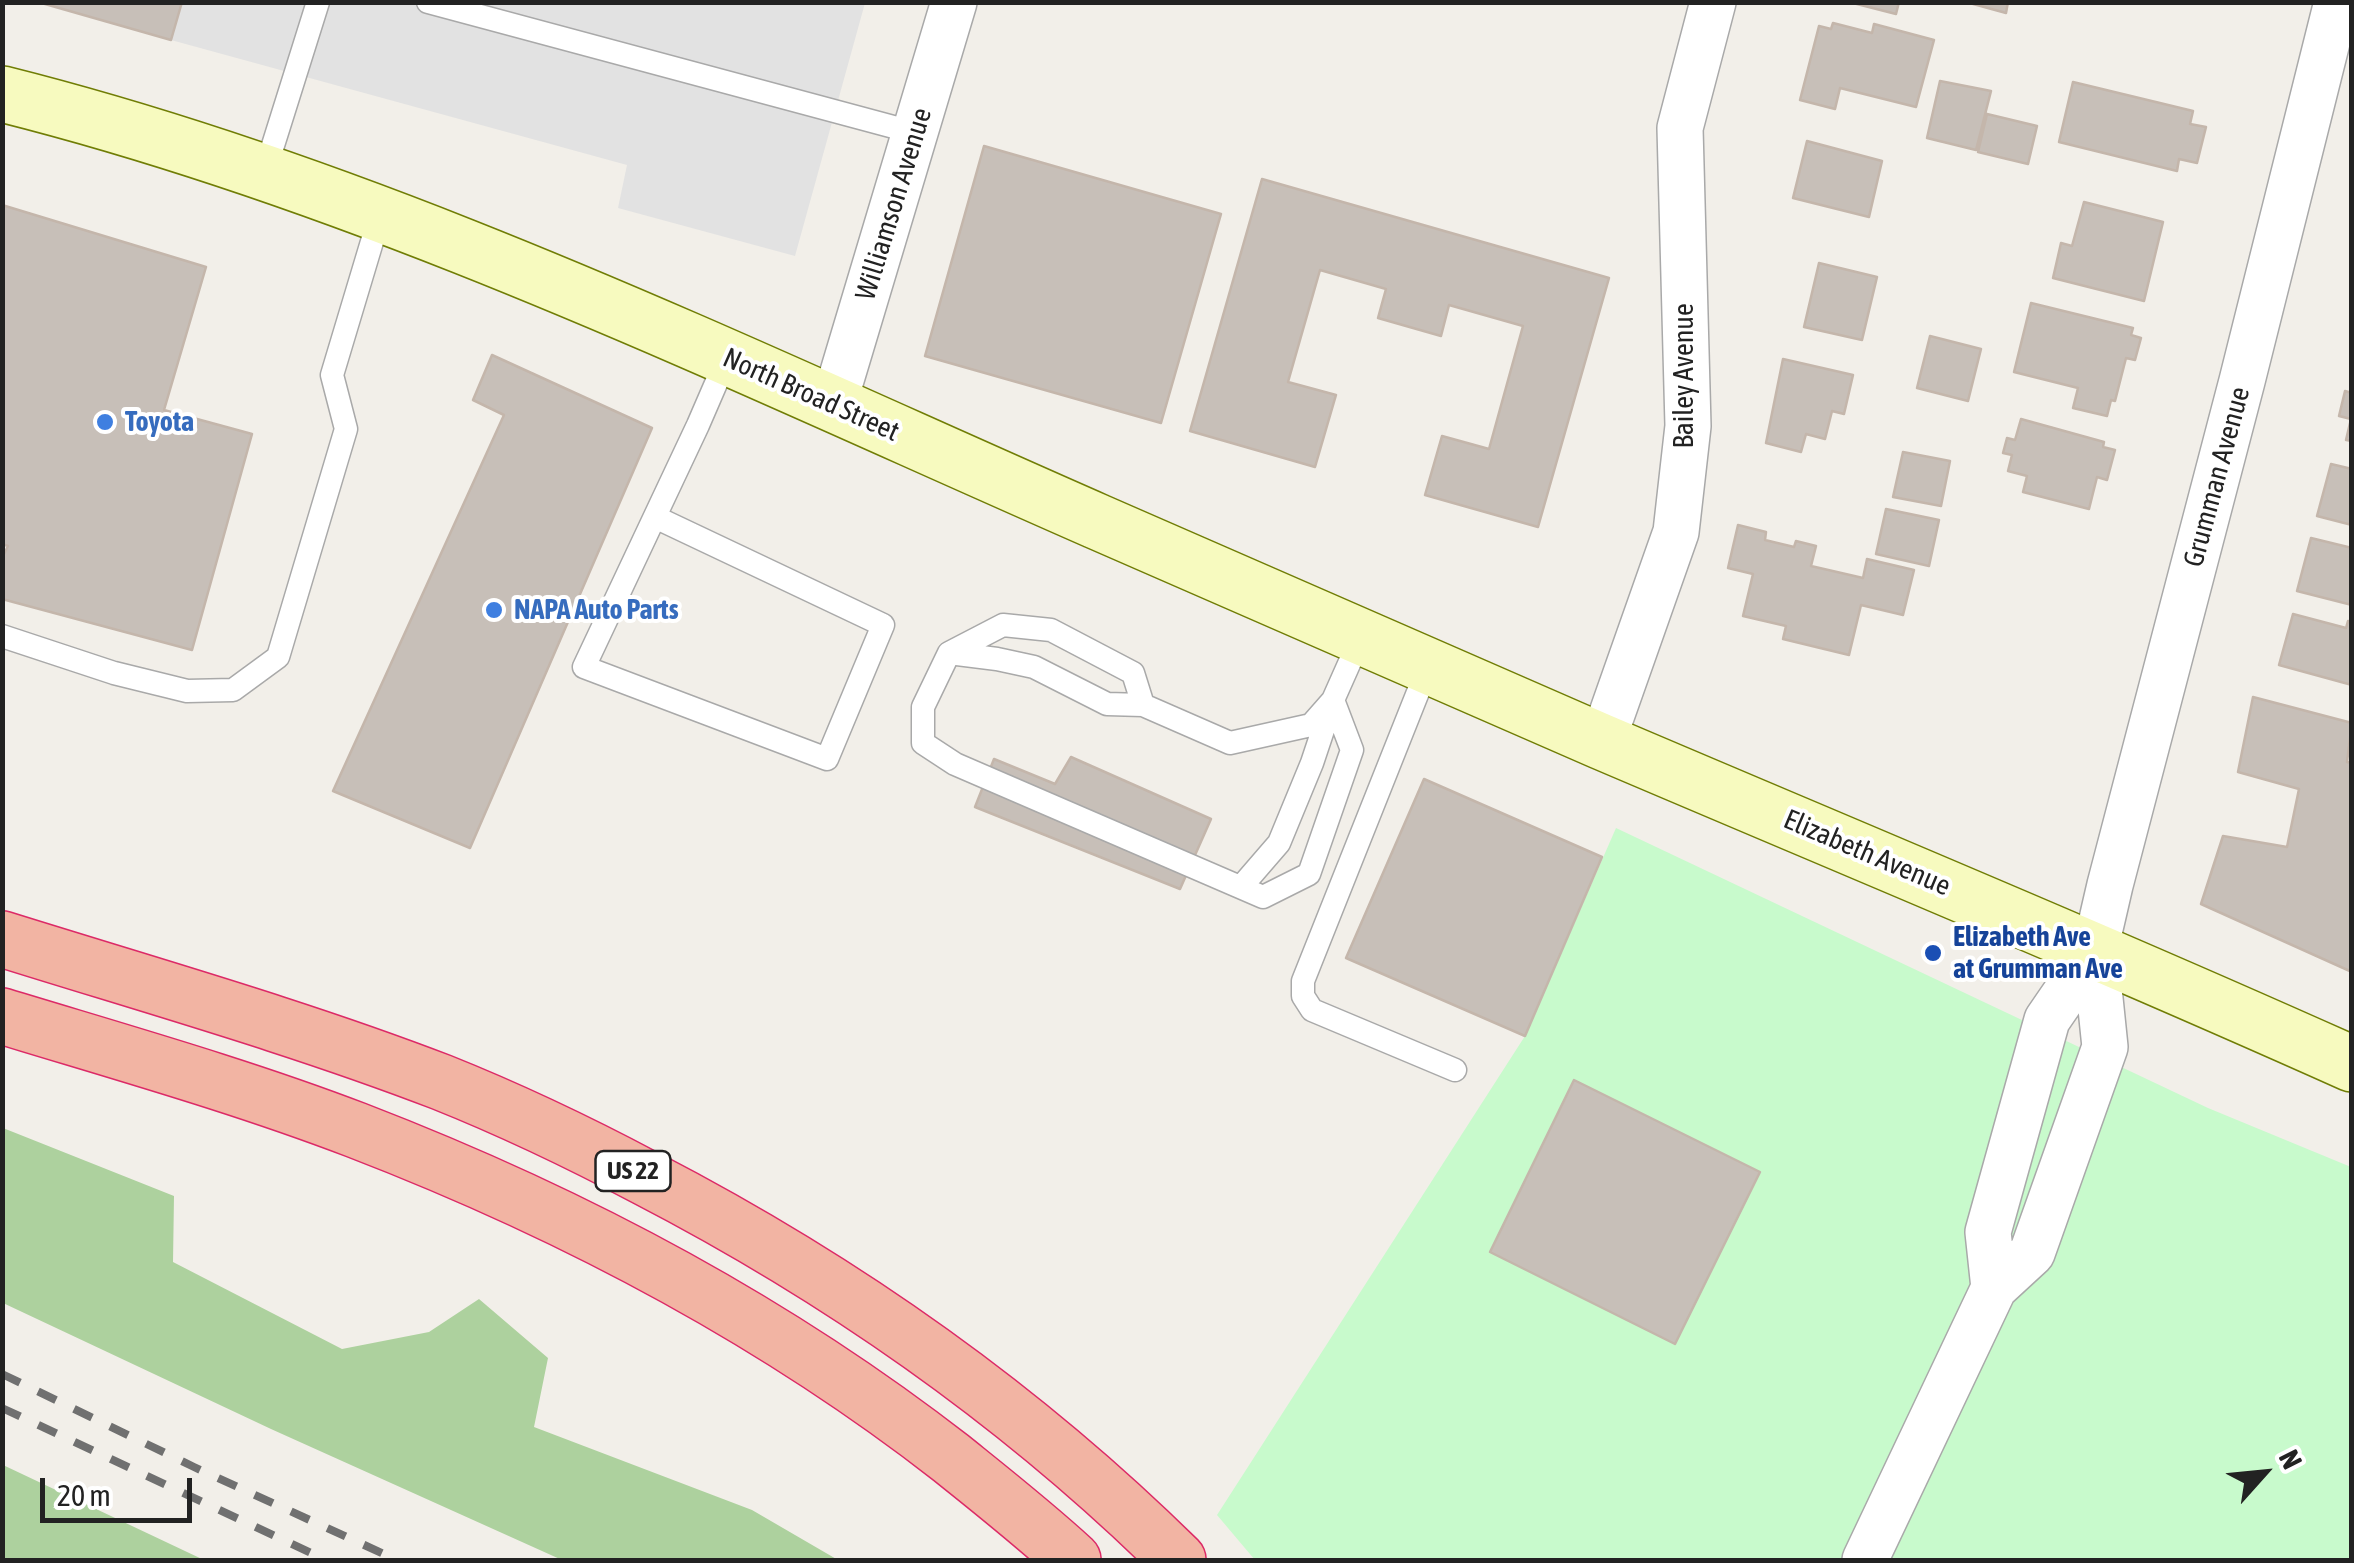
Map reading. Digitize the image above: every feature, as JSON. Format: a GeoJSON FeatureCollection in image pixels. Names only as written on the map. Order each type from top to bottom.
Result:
{"type":"FeatureCollection","features":[{"type":"Feature","properties":{"kind":"highway","name":"US 22"},"geometry":{"type":"LineString","coordinates":[[2,939],[280,1026],[443,1083],[562,1136],[699,1205],[780,1251],[955,1370],[1014,1414],[1178,1560]]}},
{"type":"Feature","properties":{"kind":"highway","name":"US 22"},"geometry":{"type":"LineString","coordinates":[[2,1016],[352,1128],[527,1200],[612,1242],[688,1283],[848,1382],[998,1495],[1072,1560]]}},
{"type":"Feature","properties":{"kind":"main road","name":"North Broad Street"},"geometry":{"type":"LineString","coordinates":[[2,94],[168,139],[484,256],[727,358],[1602,742]]}},
{"type":"Feature","properties":{"kind":"main road","name":"Elizabeth Avenue"},"geometry":{"type":"LineString","coordinates":[[1602,742],[2095,950],[2352,1064]]}},
{"type":"Feature","properties":{"kind":"street","name":"Williamson Avenue"},"geometry":{"type":"LineString","coordinates":[[833,406],[954,2]]}},
{"type":"Feature","properties":{"kind":"street","name":"Bailey Avenue"},"geometry":{"type":"LineString","coordinates":[[1602,742],[1676,532],[1688,426],[1680,128],[1713,2]]}},
{"type":"Feature","properties":{"kind":"street","name":"Grumman Avenue"},"geometry":{"type":"LineString","coordinates":[[2095,950],[2337,2]]}},
{"type":"Feature","properties":{"kind":"street"},"geometry":{"type":"LineString","coordinates":[[1994,1288],[1988,1232],[2047,1020],[2095,950]]}},
{"type":"Feature","properties":{"kind":"street"},"geometry":{"type":"LineString","coordinates":[[1866,1560],[1994,1288],[2032,1253],[2105,1047],[2095,950]]}},
{"type":"Feature","properties":{"kind":"lane"},"geometry":{"type":"LineString","coordinates":[[264,174],[318,2]]}},
{"type":"Feature","properties":{"kind":"lane"},"geometry":{"type":"LineString","coordinates":[[428,2],[916,132]]}},
{"type":"Feature","properties":{"kind":"lane"},"geometry":{"type":"LineString","coordinates":[[2,636],[114,673],[187,691],[233,690],[278,657],[346,430],[332,376],[380,215]]}},
{"type":"Feature","properties":{"kind":"lane"},"geometry":{"type":"LineString","coordinates":[[655,517],[883,625],[827,759],[584,667],[727,358]]}},
{"type":"Feature","properties":{"kind":"lane"},"geometry":{"type":"LineString","coordinates":[[1143,704],[1134,673],[1051,630],[1003,625],[950,654],[923,707],[923,743],[955,764],[1263,897],[1309,874],[1352,750],[1333,700]]}},
{"type":"Feature","properties":{"kind":"lane"},"geometry":{"type":"LineString","coordinates":[[1240,887],[1279,844],[1361,637]]}},
{"type":"Feature","properties":{"kind":"lane"},"geometry":{"type":"LineString","coordinates":[[950,654],[1034,667],[1106,704],[1143,704],[1230,742],[1310,725],[1333,700]]}},
{"type":"Feature","properties":{"kind":"lane"},"geometry":{"type":"LineString","coordinates":[[1428,666],[1303,981],[1303,996],[1312,1010],[1455,1070]]}},
{"type":"Feature","properties":{"kind":"green space"},"geometry":{"type":"Polygon","coordinates":[[[1616,828],[2208,1108],[2351,1167],[2351,1560],[1255,1560],[1217,1515],[1525,1036],[1616,828]]]}},
{"type":"Feature","properties":{"kind":"green space"},"geometry":{"type":"Polygon","coordinates":[[[3,1128],[174,1196],[173,1262],[342,1349],[429,1332],[479,1299],[548,1358],[534,1427],[752,1510],[838,1560],[562,1560],[3,1303],[3,1128]]]}},
{"type":"Feature","properties":{"kind":"green space"},"geometry":{"type":"Polygon","coordinates":[[[3,1465],[204,1560],[3,1560],[3,1465]]]}},
{"type":"Feature","properties":{"kind":"shaded area"},"geometry":{"type":"Polygon","coordinates":[[[182,3],[865,3],[795,256],[618,208],[627,165],[171,40],[182,3]]]}},
{"type":"Feature","properties":{"kind":"building"},"geometry":{"type":"Polygon","coordinates":[[[38,2],[182,2],[171,40],[38,2]]]}},
{"type":"Feature","properties":{"kind":"building"},"geometry":{"type":"Polygon","coordinates":[[[1849,2],[1899,2],[1896,14],[1849,2]]]}},
{"type":"Feature","properties":{"kind":"building"},"geometry":{"type":"Polygon","coordinates":[[[1966,2],[2008,2],[2006,13],[1966,2]]]}},
{"type":"Feature","properties":{"kind":"building"},"geometry":{"type":"Polygon","coordinates":[[[1833,23],[1872,33],[1874,24],[1934,40],[1916,107],[1840,88],[1835,109],[1800,100],[1819,26],[1831,29],[1833,23]]]}},
{"type":"Feature","properties":{"kind":"building"},"geometry":{"type":"Polygon","coordinates":[[[1940,81],[1991,91],[1976,150],[1927,138],[1940,81]]]}},
{"type":"Feature","properties":{"kind":"building"},"geometry":{"type":"Polygon","coordinates":[[[2073,82],[2193,111],[2190,124],[2206,127],[2197,163],[2179,159],[2177,171],[2059,142],[2073,82]]]}},
{"type":"Feature","properties":{"kind":"building"},"geometry":{"type":"Polygon","coordinates":[[[1987,114],[2037,126],[2028,164],[1978,152],[1987,114]]]}},
{"type":"Feature","properties":{"kind":"building"},"geometry":{"type":"Polygon","coordinates":[[[1807,141],[1882,161],[1869,217],[1793,198],[1807,141]]]}},
{"type":"Feature","properties":{"kind":"building"},"geometry":{"type":"Polygon","coordinates":[[[984,146],[1221,214],[1161,423],[925,356],[984,146]]]}},
{"type":"Feature","properties":{"kind":"building"},"geometry":{"type":"Polygon","coordinates":[[[1262,179],[1609,278],[1538,527],[1425,495],[1442,436],[1489,449],[1523,326],[1449,305],[1441,336],[1378,318],[1386,289],[1320,270],[1288,382],[1336,395],[1315,467],[1190,431],[1262,179]]]}},
{"type":"Feature","properties":{"kind":"building"},"geometry":{"type":"Polygon","coordinates":[[[2084,202],[2163,222],[2144,301],[2053,278],[2061,243],[2072,246],[2084,202]]]}},
{"type":"Feature","properties":{"kind":"building","name":"Toyota"},"geometry":{"type":"Polygon","coordinates":[[[2,205],[206,267],[164,410],[252,434],[192,650],[2,599],[2,558],[8,546],[2,544],[2,205]]]}},
{"type":"Feature","properties":{"kind":"building"},"geometry":{"type":"Polygon","coordinates":[[[1819,263],[1877,277],[1862,340],[1804,327],[1819,263]]]}},
{"type":"Feature","properties":{"kind":"building"},"geometry":{"type":"Polygon","coordinates":[[[2031,303],[2133,328],[2131,335],[2141,338],[2135,360],[2126,358],[2107,416],[2073,408],[2078,388],[2014,372],[2031,303]]]}},
{"type":"Feature","properties":{"kind":"building"},"geometry":{"type":"Polygon","coordinates":[[[1930,336],[1981,349],[1968,401],[1917,388],[1930,336]]]}},
{"type":"Feature","properties":{"kind":"building","name":"NAPA Auto Parts"},"geometry":{"type":"Polygon","coordinates":[[[492,355],[652,428],[470,848],[333,791],[504,415],[473,400],[492,355]]]}},
{"type":"Feature","properties":{"kind":"building"},"geometry":{"type":"Polygon","coordinates":[[[1783,359],[1853,375],[1844,414],[1832,411],[1825,439],[1806,434],[1801,452],[1766,443],[1783,359]]]}},
{"type":"Feature","properties":{"kind":"building"},"geometry":{"type":"Polygon","coordinates":[[[2345,391],[2352,393],[2352,441],[2346,440],[2351,419],[2339,416],[2345,391]]]}},
{"type":"Feature","properties":{"kind":"building"},"geometry":{"type":"Polygon","coordinates":[[[2021,419],[2104,442],[2103,447],[2115,450],[2107,480],[2097,477],[2089,509],[2023,492],[2027,476],[2008,471],[2012,455],[2003,453],[2007,438],[2015,440],[2021,419]]]}},
{"type":"Feature","properties":{"kind":"building"},"geometry":{"type":"Polygon","coordinates":[[[1903,452],[1950,461],[1941,506],[1893,497],[1903,452]]]}},
{"type":"Feature","properties":{"kind":"building"},"geometry":{"type":"Polygon","coordinates":[[[2331,464],[2352,469],[2352,525],[2317,516],[2331,464]]]}},
{"type":"Feature","properties":{"kind":"building"},"geometry":{"type":"Polygon","coordinates":[[[1886,509],[1939,520],[1929,566],[1876,554],[1886,509]]]}},
{"type":"Feature","properties":{"kind":"building"},"geometry":{"type":"Polygon","coordinates":[[[1738,525],[1766,532],[1765,540],[1794,547],[1796,541],[1816,546],[1811,566],[1863,578],[1867,559],[1914,570],[1903,615],[1861,605],[1849,655],[1783,639],[1786,626],[1743,616],[1753,574],[1728,568],[1738,525]]]}},
{"type":"Feature","properties":{"kind":"building"},"geometry":{"type":"Polygon","coordinates":[[[2311,538],[2352,548],[2352,605],[2297,591],[2311,538]]]}},
{"type":"Feature","properties":{"kind":"building"},"geometry":{"type":"Polygon","coordinates":[[[2293,614],[2346,628],[2348,621],[2352,622],[2352,685],[2279,665],[2293,614]]]}},
{"type":"Feature","properties":{"kind":"building"},"geometry":{"type":"Polygon","coordinates":[[[2253,697],[2352,723],[2347,762],[2352,763],[2352,972],[2201,904],[2223,836],[2287,847],[2299,789],[2238,772],[2253,697]]]}},
{"type":"Feature","properties":{"kind":"building"},"geometry":{"type":"Polygon","coordinates":[[[1071,757],[1211,819],[1180,889],[975,807],[994,759],[1055,784],[1071,757]]]}},
{"type":"Feature","properties":{"kind":"building"},"geometry":{"type":"Polygon","coordinates":[[[1424,779],[1602,857],[1525,1036],[1346,958],[1424,779]]]}},
{"type":"Feature","properties":{"kind":"building"},"geometry":{"type":"Polygon","coordinates":[[[1574,1080],[1760,1172],[1675,1344],[1490,1252],[1574,1080]]]}},
{"type":"Feature","properties":{"kind":"railway"},"geometry":{"type":"LineString","coordinates":[[2,1374],[397,1560]]}},
{"type":"Feature","properties":{"kind":"railway"},"geometry":{"type":"LineString","coordinates":[[2,1408],[326,1560]]}},
{"type":"Feature","properties":{"kind":"place","name":"Toyota"},"geometry":{"type":"Point","coordinates":[105,422]}},
{"type":"Feature","properties":{"kind":"place","name":"NAPA Auto Parts"},"geometry":{"type":"Point","coordinates":[494,610]}},
{"type":"Feature","properties":{"kind":"place","name":"Elizabeth Ave at Grumman Ave"},"geometry":{"type":"Point","coordinates":[1933,953]}}]}
